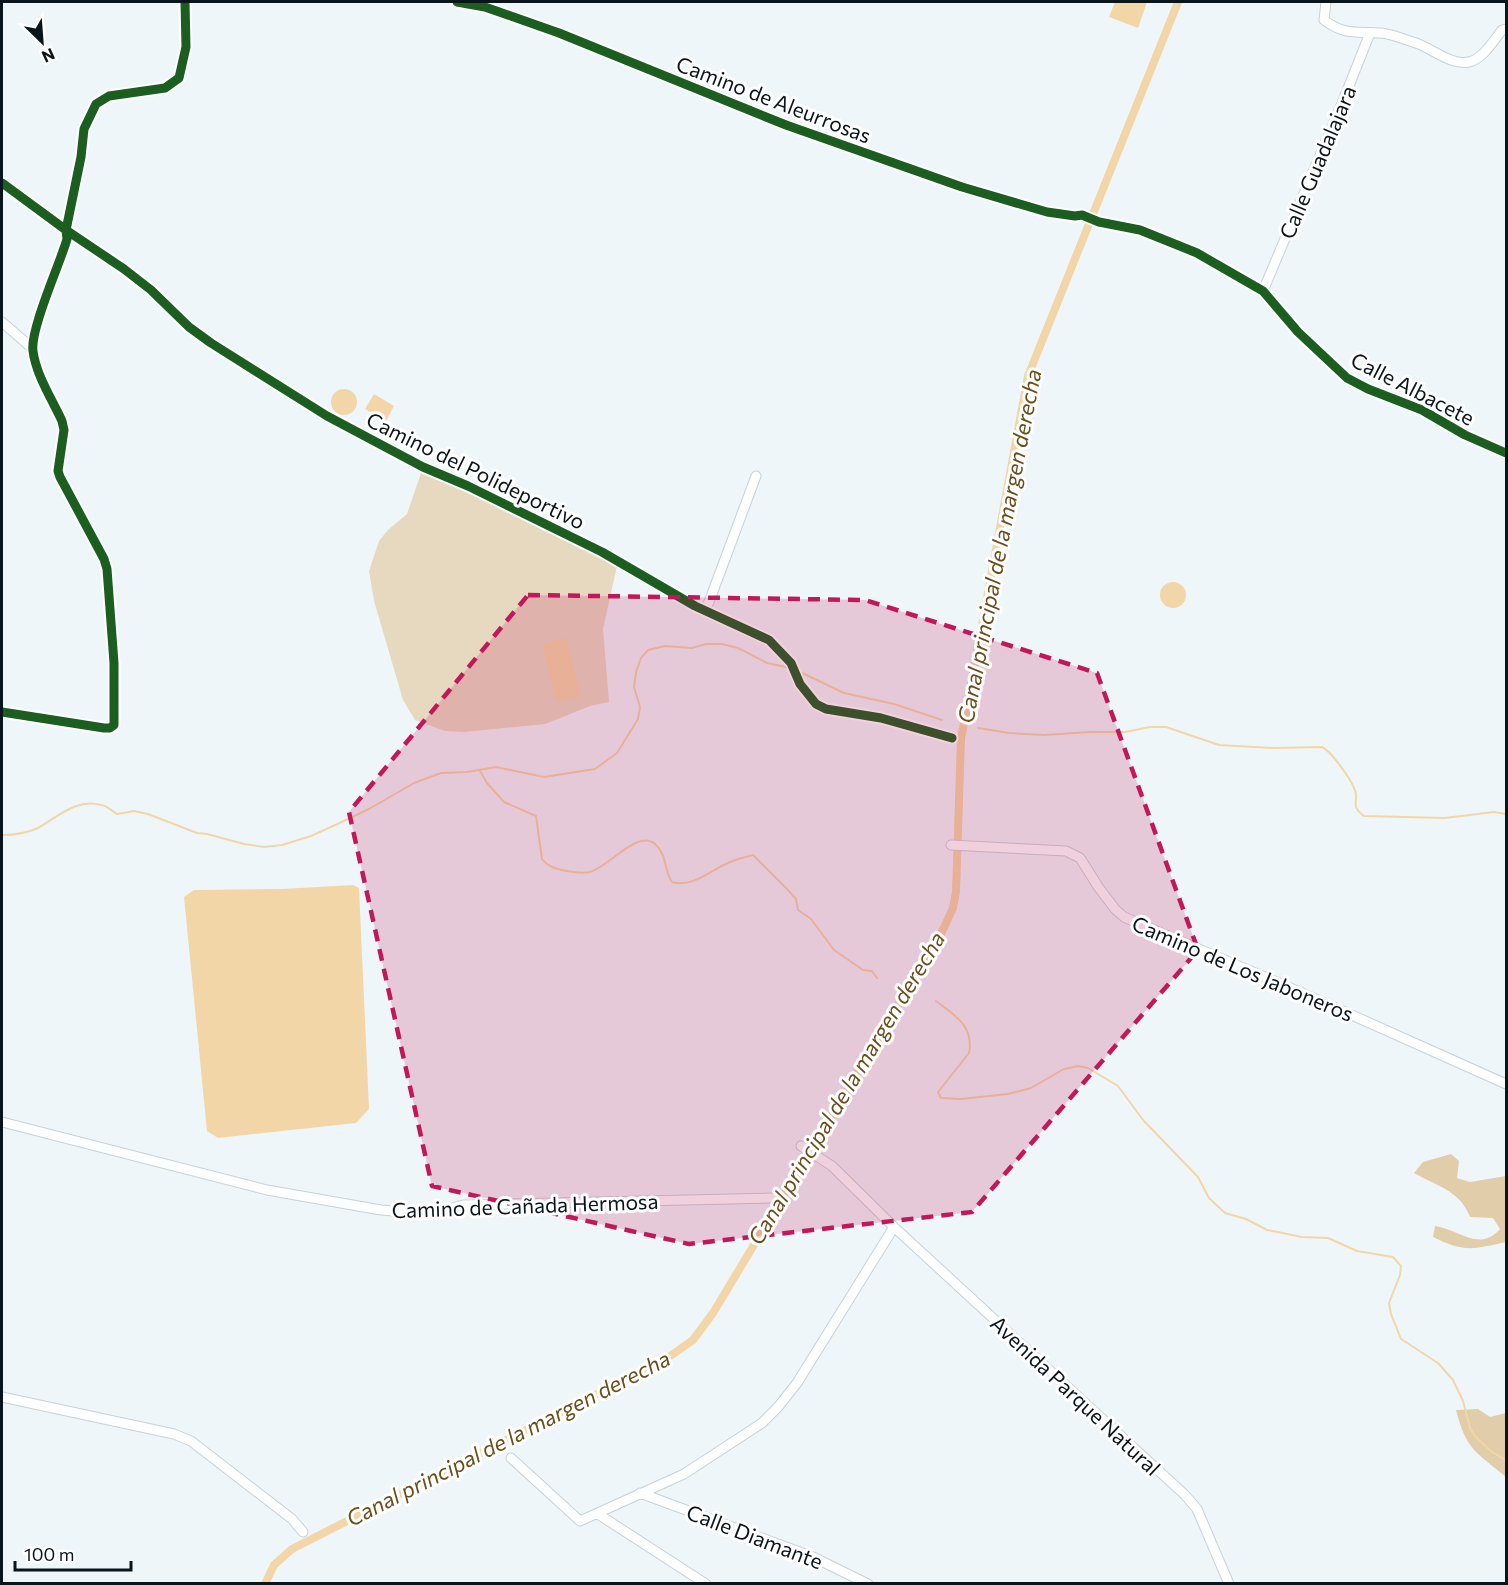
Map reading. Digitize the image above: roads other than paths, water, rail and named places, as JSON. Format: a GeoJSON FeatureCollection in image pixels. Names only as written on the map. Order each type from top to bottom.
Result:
{"type":"FeatureCollection","features":[{"type":"Feature","properties":{"kind":"street"},"geometry":{"type":"LineString","coordinates":[[2,712],[104,728],[114,725],[114,663],[105,559],[60,477],[58,471],[64,430],[35,360],[33,349],[38,323],[67,239],[66,230],[81,157],[84,129],[96,104],[109,96],[165,88],[179,78],[186,47],[185,2]]}},
{"type":"Feature","properties":{"kind":"street","name":"Camino de Aleurrosas"},"geometry":{"type":"LineString","coordinates":[[457,2],[485,7],[560,33],[786,125],[962,187],[1047,212],[1084,216],[1099,222]]}},
{"type":"Feature","properties":{"kind":"street"},"geometry":{"type":"LineString","coordinates":[[1326,2],[1324,20],[1333,27],[1350,33],[1383,33],[1418,44],[1458,63],[1472,62],[1506,29]]}},
{"type":"Feature","properties":{"kind":"street","name":"Calle Guadalajara"},"geometry":{"type":"LineString","coordinates":[[1263,291],[1346,96],[1370,33]]}},
{"type":"Feature","properties":{"kind":"street","name":"Camino del Polideportivo"},"geometry":{"type":"LineString","coordinates":[[2,183],[151,290],[189,327],[211,343],[327,416],[423,467],[468,486],[602,552],[704,610],[769,640],[791,663],[800,684],[816,704],[826,709],[881,718],[952,738]]}},
{"type":"Feature","properties":{"kind":"street","name":"Calle Albacete"},"geometry":{"type":"LineString","coordinates":[[1099,222],[1140,230],[1197,253],[1263,291],[1298,332],[1347,378],[1368,389],[1422,410],[1465,435],[1506,453]]}},
{"type":"Feature","properties":{"kind":"street"},"geometry":{"type":"LineString","coordinates":[[2,322],[33,349]]}},
{"type":"Feature","properties":{"kind":"street"},"geometry":{"type":"LineString","coordinates":[[704,610],[756,476]]}},
{"type":"Feature","properties":{"kind":"street","name":"Camino de Los Jaboneros"},"geometry":{"type":"LineString","coordinates":[[951,845],[1066,851],[1080,858],[1099,888],[1124,917],[1506,1084]]}},
{"type":"Feature","properties":{"kind":"street","name":"Camino de Cañada Hermosa"},"geometry":{"type":"LineString","coordinates":[[2,1122],[267,1190],[381,1210],[418,1213],[441,1211],[463,1205],[772,1198]]}},
{"type":"Feature","properties":{"kind":"street","name":"Avenida Parque Natural"},"geometry":{"type":"LineString","coordinates":[[802,1147],[832,1166],[894,1227],[1192,1503],[1197,1509],[1229,1584]]}},
{"type":"Feature","properties":{"kind":"street"},"geometry":{"type":"LineString","coordinates":[[511,1458],[580,1521],[684,1474],[736,1442],[762,1423],[778,1407],[797,1383],[894,1227]]}},
{"type":"Feature","properties":{"kind":"street"},"geometry":{"type":"LineString","coordinates":[[2,1396],[174,1434],[191,1441],[292,1519],[303,1532]]}},
{"type":"Feature","properties":{"kind":"street","name":"Calle Diamante"},"geometry":{"type":"LineString","coordinates":[[640,1493],[813,1557],[868,1584]]}},
{"type":"Feature","properties":{"kind":"street"},"geometry":{"type":"LineString","coordinates":[[598,1514],[706,1584]]}},
{"type":"Feature","properties":{"kind":"waterway","name":"Canal principal de la margen derecha"},"geometry":{"type":"LineString","coordinates":[[265,1584],[274,1565],[292,1549],[666,1359],[693,1340],[713,1313],[941,934],[953,908],[956,892],[961,739],[1028,376],[1178,2]]}},
{"type":"Feature","properties":{"kind":"waterway"},"geometry":{"type":"LineString","coordinates":[[2,835],[34,830],[75,806],[92,804],[106,806],[117,814],[134,811],[148,814],[197,833],[244,844],[264,847],[282,845],[331,827],[369,809],[414,783],[441,773],[467,772],[496,767],[544,777],[595,769],[617,753],[638,719],[640,707],[634,687],[636,672],[641,658],[648,650],[665,646],[692,648],[706,644],[722,644],[738,648],[767,663],[790,668]]}},
{"type":"Feature","properties":{"kind":"waterway"},"geometry":{"type":"LineString","coordinates":[[798,671],[844,693],[894,704],[942,720]]}},
{"type":"Feature","properties":{"kind":"waterway"},"geometry":{"type":"LineString","coordinates":[[978,728],[1044,735],[1125,732],[1150,727],[1166,727],[1219,745],[1273,748],[1322,747],[1335,759],[1349,778],[1356,792],[1357,808],[1364,816],[1445,818],[1494,812],[1506,814]]}},
{"type":"Feature","properties":{"kind":"waterway"},"geometry":{"type":"LineString","coordinates":[[480,771],[487,783],[504,802],[536,816],[542,859],[559,869],[590,872],[598,869],[632,845],[640,841],[648,841],[655,844],[662,853],[672,882],[687,883],[730,862],[753,855],[796,899],[798,910],[811,919],[834,950],[863,970],[872,971],[877,978]]}},
{"type":"Feature","properties":{"kind":"waterway"},"geometry":{"type":"LineString","coordinates":[[936,1001],[956,1016],[966,1028],[970,1043],[969,1053],[938,1092],[941,1098],[961,1099],[1008,1094],[1031,1088],[1064,1069],[1078,1066],[1088,1068],[1118,1086],[1143,1120],[1198,1177],[1209,1198],[1225,1213],[1246,1219],[1267,1230],[1302,1237],[1328,1238],[1357,1251],[1393,1257],[1401,1266],[1400,1275],[1389,1303],[1401,1339],[1438,1363],[1453,1380],[1475,1436],[1492,1452],[1506,1460]]}}]}
